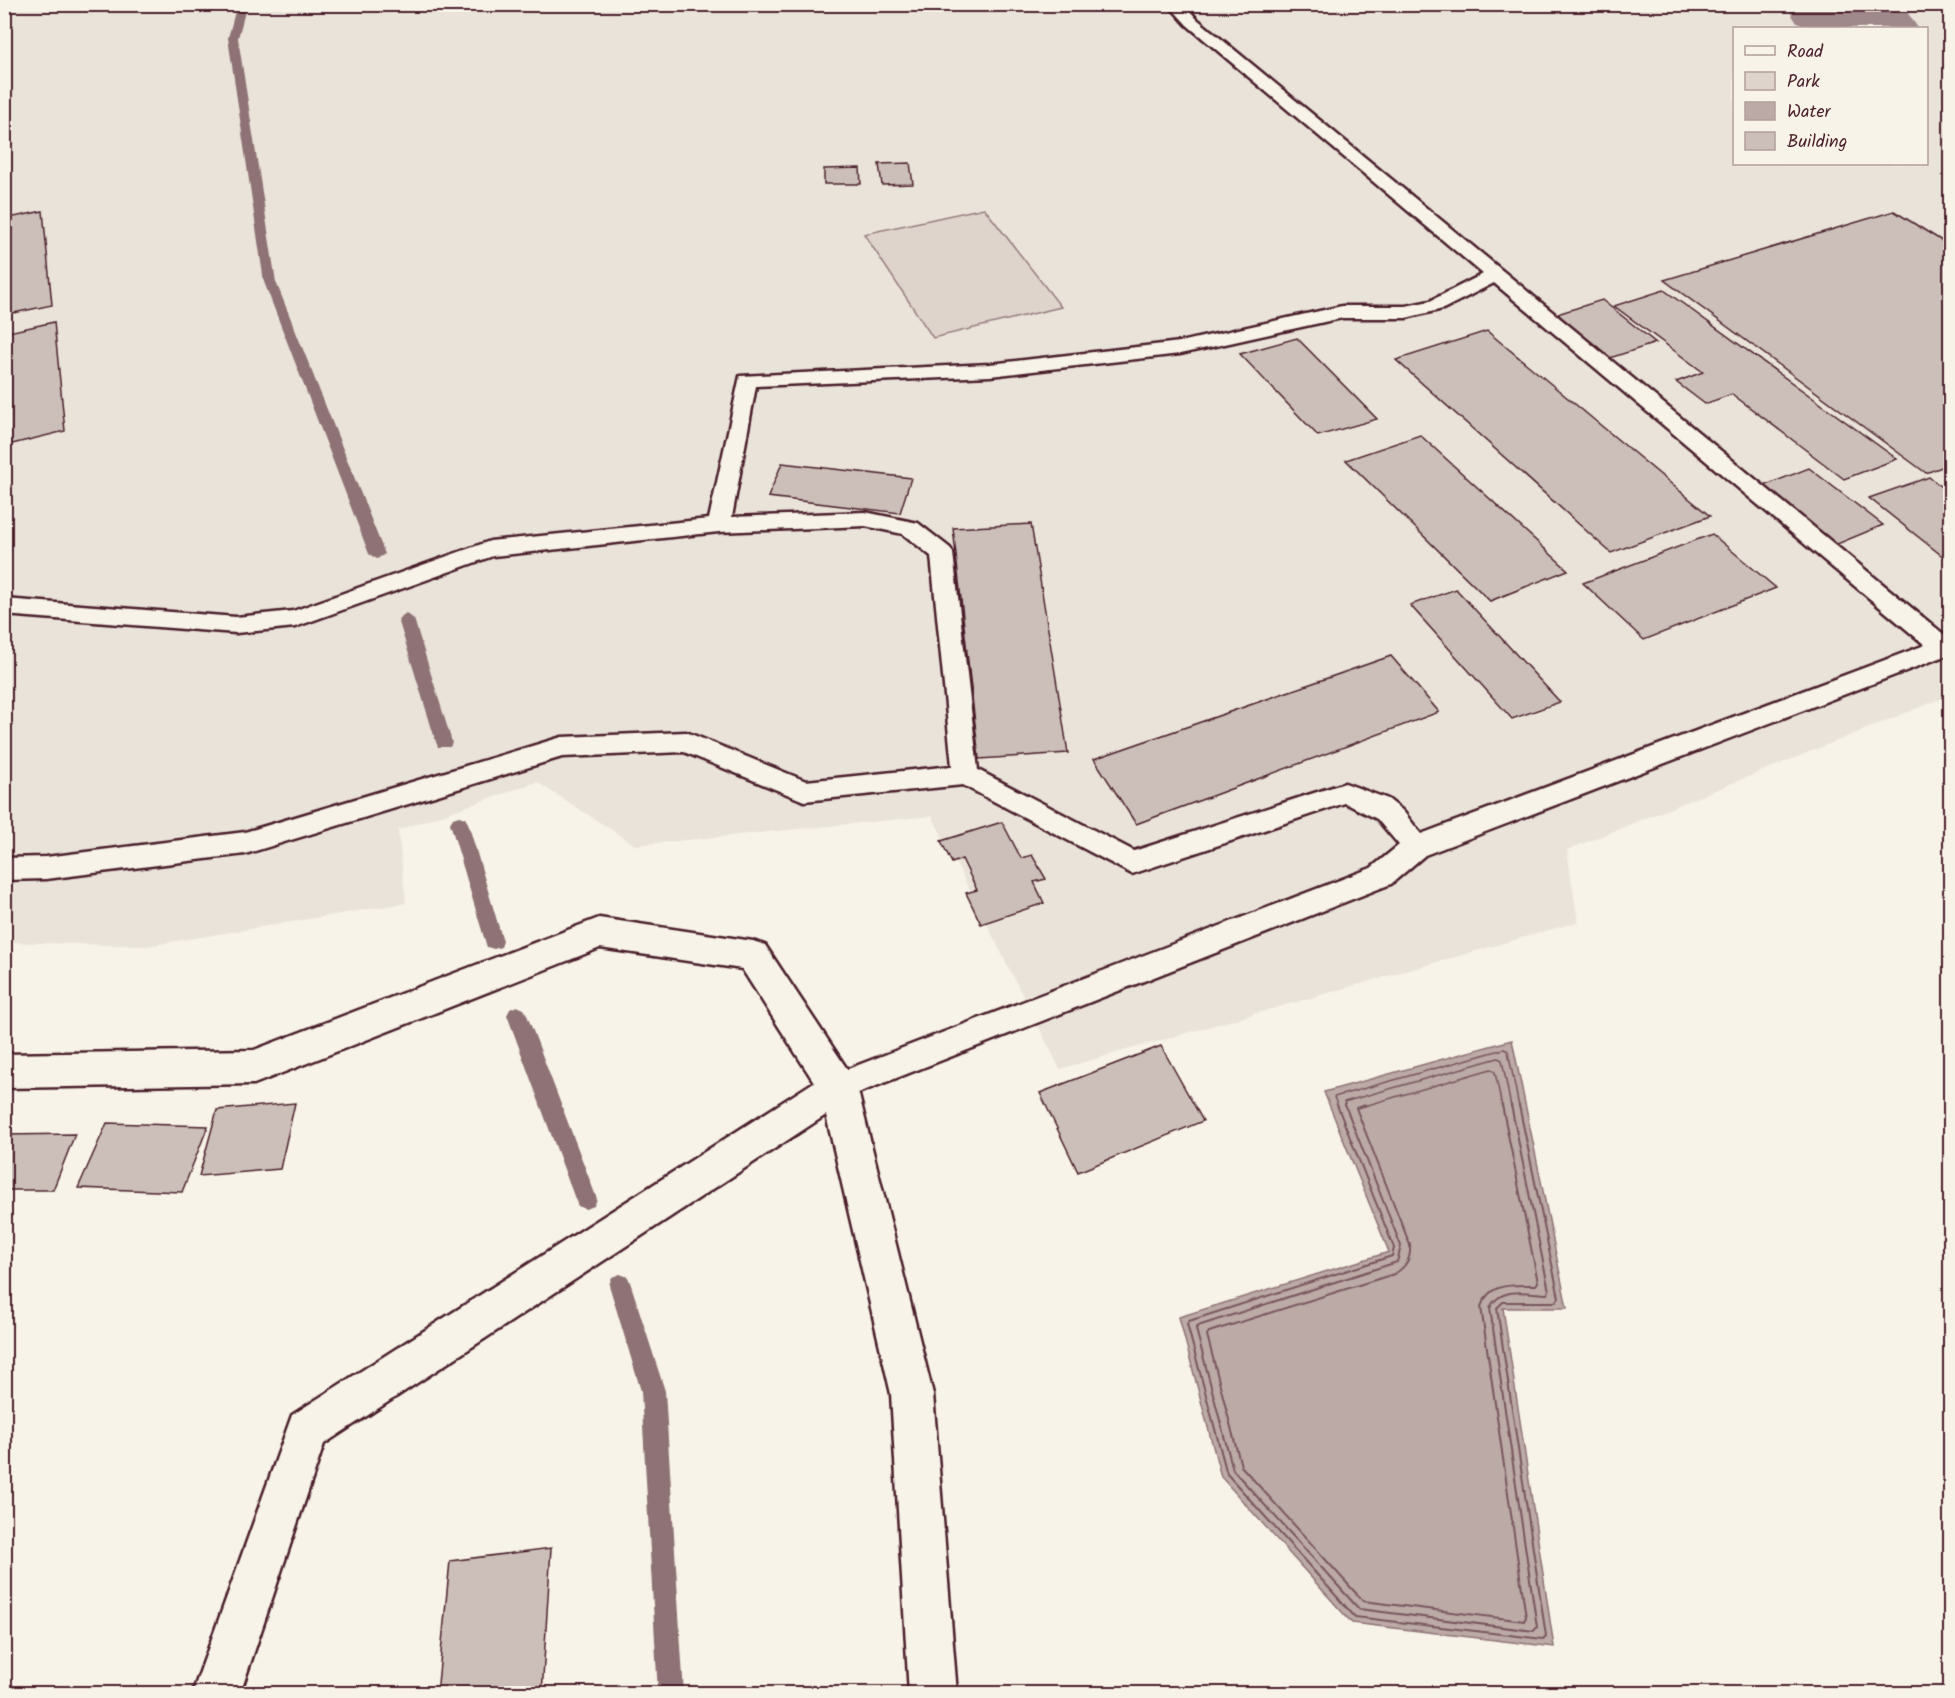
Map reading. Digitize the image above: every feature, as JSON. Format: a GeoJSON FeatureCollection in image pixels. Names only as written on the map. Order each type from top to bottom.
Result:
{"type":"FeatureCollection","features":[{"type":"Feature","properties":{"kind":"street"},"geometry":{"type":"LineString","coordinates":[[4,1071],[254,1067],[599,933],[753,956],[838,1088],[912,1394],[933,1694]]}},
{"type":"Feature","properties":{"kind":"street"},"geometry":{"type":"LineString","coordinates":[[216,1694],[307,1430],[838,1088]]}},
{"type":"Feature","properties":{"kind":"lane"},"geometry":{"type":"LineString","coordinates":[[838,1088],[1381,876],[1415,847],[1947,646],[1496,275],[1175,4]]}},
{"type":"Feature","properties":{"kind":"lane"},"geometry":{"type":"LineString","coordinates":[[719,525],[747,380],[990,370],[1180,348],[1342,312],[1406,312],[1426,308],[1496,275]]}},
{"type":"Feature","properties":{"kind":"lane"},"geometry":{"type":"LineString","coordinates":[[4,607],[236,625],[295,619],[490,549],[719,525],[865,519],[910,528],[942,553],[966,775]]}},
{"type":"Feature","properties":{"kind":"lane"},"geometry":{"type":"LineString","coordinates":[[4,869],[46,868],[245,843],[562,747],[686,742],[804,791],[966,775],[1132,863],[1345,793],[1367,799],[1396,818],[1415,847]]}},
{"type":"Feature","properties":{"kind":"shaded area"},"geometry":{"type":"Polygon","coordinates":[[[5,5],[1950,5],[1950,695],[1567,850],[1578,922],[1060,1069],[932,816],[635,845],[537,782],[398,830],[406,903],[146,946],[5,942],[5,5]]]}},
{"type":"Feature","properties":{"kind":"green space"},"geometry":{"type":"Polygon","coordinates":[[[984,208],[1061,307],[933,338],[864,234],[984,208]]]}},
{"type":"Feature","properties":{"kind":"water"},"geometry":{"type":"Polygon","coordinates":[[[1512,1040],[1567,1308],[1503,1308],[1554,1647],[1352,1623],[1221,1477],[1179,1317],[1389,1252],[1324,1092],[1512,1040]]]}},
{"type":"Feature","properties":{"kind":"building"},"geometry":{"type":"Polygon","coordinates":[[[910,163],[913,184],[882,185],[879,164],[910,163]]]}},
{"type":"Feature","properties":{"kind":"building"},"geometry":{"type":"Polygon","coordinates":[[[860,168],[861,184],[824,184],[824,169],[860,168]]]}},
{"type":"Feature","properties":{"kind":"building"},"geometry":{"type":"Polygon","coordinates":[[[43,211],[52,305],[4,315],[4,219],[43,211]]]}},
{"type":"Feature","properties":{"kind":"building"},"geometry":{"type":"Polygon","coordinates":[[[1894,211],[1950,246],[1950,464],[1926,473],[1664,280],[1894,211]]]}},
{"type":"Feature","properties":{"kind":"building"},"geometry":{"type":"Polygon","coordinates":[[[1664,290],[1897,459],[1844,479],[1732,394],[1705,404],[1676,382],[1703,372],[1614,306],[1664,290]]]}},
{"type":"Feature","properties":{"kind":"building"},"geometry":{"type":"Polygon","coordinates":[[[1602,300],[1656,343],[1610,358],[1557,314],[1602,300]]]}},
{"type":"Feature","properties":{"kind":"building"},"geometry":{"type":"Polygon","coordinates":[[[54,322],[65,431],[4,446],[4,333],[54,322]]]}},
{"type":"Feature","properties":{"kind":"building"},"geometry":{"type":"Polygon","coordinates":[[[1487,331],[1710,516],[1611,553],[1396,360],[1487,331]]]}},
{"type":"Feature","properties":{"kind":"building"},"geometry":{"type":"Polygon","coordinates":[[[1297,338],[1377,419],[1318,436],[1240,354],[1297,338]]]}},
{"type":"Feature","properties":{"kind":"building"},"geometry":{"type":"Polygon","coordinates":[[[1420,435],[1568,570],[1490,601],[1346,460],[1420,435]]]}},
{"type":"Feature","properties":{"kind":"building"},"geometry":{"type":"Polygon","coordinates":[[[782,463],[911,478],[900,513],[768,497],[782,463]]]}},
{"type":"Feature","properties":{"kind":"building"},"geometry":{"type":"Polygon","coordinates":[[[1809,468],[1883,525],[1835,545],[1761,487],[1809,468]]]}},
{"type":"Feature","properties":{"kind":"building"},"geometry":{"type":"Polygon","coordinates":[[[1929,477],[1950,493],[1950,562],[1869,498],[1929,477]]]}},
{"type":"Feature","properties":{"kind":"building"},"geometry":{"type":"Polygon","coordinates":[[[1031,524],[1068,753],[979,759],[953,528],[1031,524]]]}},
{"type":"Feature","properties":{"kind":"building"},"geometry":{"type":"Polygon","coordinates":[[[1712,534],[1776,588],[1644,640],[1583,583],[1712,534]]]}},
{"type":"Feature","properties":{"kind":"building"},"geometry":{"type":"Polygon","coordinates":[[[1456,589],[1560,702],[1512,719],[1410,605],[1456,589]]]}},
{"type":"Feature","properties":{"kind":"building"},"geometry":{"type":"Polygon","coordinates":[[[1391,656],[1439,712],[1136,824],[1094,759],[1391,656]]]}},
{"type":"Feature","properties":{"kind":"building"},"geometry":{"type":"Polygon","coordinates":[[[1002,822],[1021,858],[1032,855],[1046,879],[1034,882],[1044,903],[981,924],[966,893],[977,890],[962,859],[952,863],[941,841],[1002,822]]]}},
{"type":"Feature","properties":{"kind":"building"},"geometry":{"type":"Polygon","coordinates":[[[1161,1046],[1203,1121],[1078,1172],[1040,1093],[1161,1046]]]}},
{"type":"Feature","properties":{"kind":"building"},"geometry":{"type":"Polygon","coordinates":[[[295,1103],[280,1169],[199,1176],[217,1110],[295,1103]]]}},
{"type":"Feature","properties":{"kind":"building"},"geometry":{"type":"Polygon","coordinates":[[[107,1123],[208,1126],[182,1192],[78,1188],[107,1123]]]}},
{"type":"Feature","properties":{"kind":"building"},"geometry":{"type":"Polygon","coordinates":[[[75,1134],[53,1190],[4,1190],[4,1135],[75,1134]]]}},
{"type":"Feature","properties":{"kind":"building"},"geometry":{"type":"Polygon","coordinates":[[[551,1548],[542,1694],[437,1694],[450,1561],[551,1548]]]}},
{"type":"Feature","properties":{"kind":"waterway"},"geometry":{"type":"LineString","coordinates":[[242,4],[233,38],[270,282],[377,554]]}},
{"type":"Feature","properties":{"kind":"waterway"},"geometry":{"type":"LineString","coordinates":[[406,619],[444,742]]}},
{"type":"Feature","properties":{"kind":"waterway"},"geometry":{"type":"LineString","coordinates":[[459,823],[494,941]]}},
{"type":"Feature","properties":{"kind":"waterway"},"geometry":{"type":"LineString","coordinates":[[517,1015],[586,1199]]}},
{"type":"Feature","properties":{"kind":"waterway"},"geometry":{"type":"LineString","coordinates":[[620,1285],[653,1391],[671,1694]]}},
{"type":"Feature","properties":{"kind":"taxiway"},"geometry":{"type":"LineString","coordinates":[[1828,4],[1871,27]]}}]}
